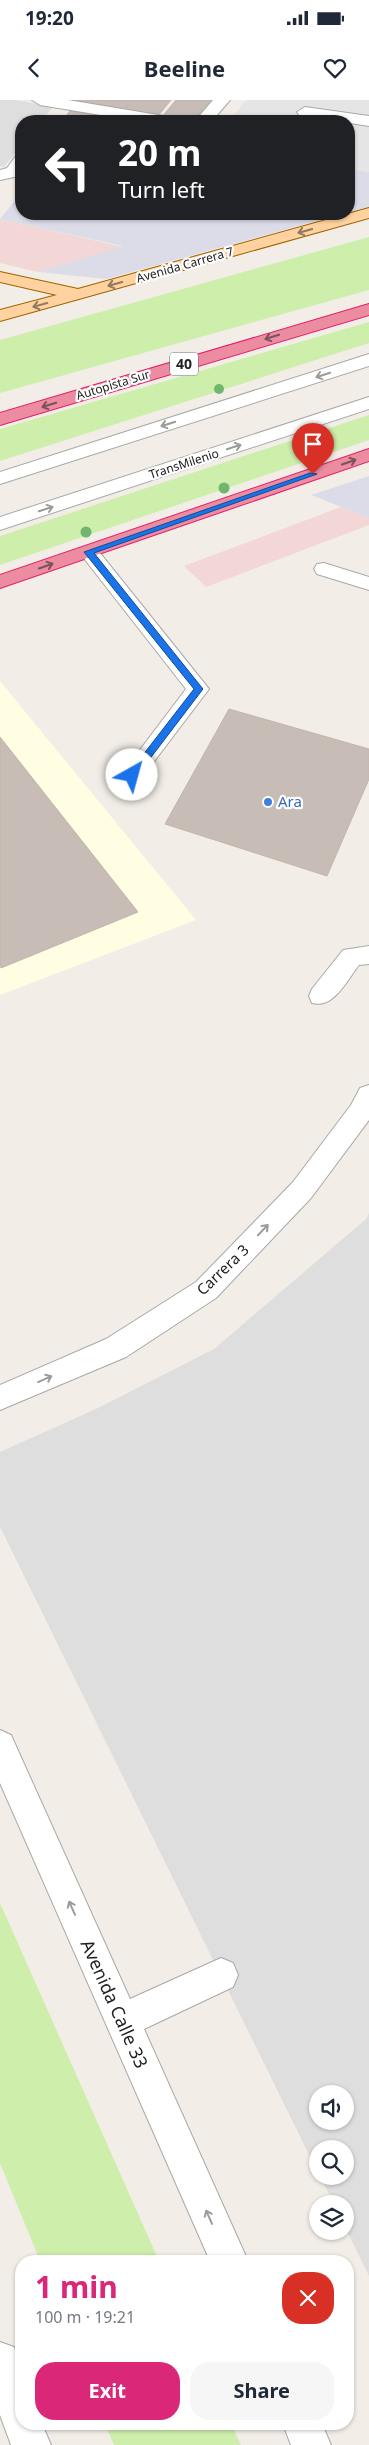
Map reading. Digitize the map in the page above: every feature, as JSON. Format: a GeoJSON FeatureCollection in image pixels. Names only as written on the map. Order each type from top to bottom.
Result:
{"type":"FeatureCollection","features":[{"type":"Feature","properties":{"kind":"highway","name":"Autopista Sur"},"geometry":{"type":"LineString","coordinates":[[0,419],[369,309]]}},
{"type":"Feature","properties":{"kind":"highway"},"geometry":{"type":"LineString","coordinates":[[0,582],[369,455]]}},
{"type":"Feature","properties":{"kind":"main road","name":"Avenida Carrera 7"},"geometry":{"type":"LineString","coordinates":[[355,216],[369,212]]}},
{"type":"Feature","properties":{"kind":"main road","name":"Avenida Carrera 7"},"geometry":{"type":"LineString","coordinates":[[0,316],[341,220]]}},
{"type":"Feature","properties":{"kind":"main road"},"geometry":{"type":"LineString","coordinates":[[0,277],[81,294]]}},
{"type":"Feature","properties":{"kind":"street"},"geometry":{"type":"LineString","coordinates":[[40,100],[127,115]]}},
{"type":"Feature","properties":{"kind":"street"},"geometry":{"type":"LineString","coordinates":[[208,115],[222,100]]}},
{"type":"Feature","properties":{"kind":"street"},"geometry":{"type":"LineString","coordinates":[[58,115],[66,105]]}},
{"type":"Feature","properties":{"kind":"street"},"geometry":{"type":"LineString","coordinates":[[305,112],[326,115]]}},
{"type":"Feature","properties":{"kind":"street"},"geometry":{"type":"LineString","coordinates":[[355,119],[369,121]]}},
{"type":"Feature","properties":{"kind":"street"},"geometry":{"type":"LineString","coordinates":[[3,175],[13,172],[15,169]]}},
{"type":"Feature","properties":{"kind":"street"},"geometry":{"type":"LineString","coordinates":[[0,478],[369,360]]}},
{"type":"Feature","properties":{"kind":"street","name":"TransMilenio"},"geometry":{"type":"LineString","coordinates":[[0,524],[369,403]]}},
{"type":"Feature","properties":{"kind":"street"},"geometry":{"type":"LineString","coordinates":[[89,552],[198,689],[132,775]]}},
{"type":"Feature","properties":{"kind":"street"},"geometry":{"type":"LineString","coordinates":[[324,569],[369,584]]}},
{"type":"Feature","properties":{"kind":"street"},"geometry":{"type":"LineString","coordinates":[[321,996],[352,956],[369,955]]}},
{"type":"Feature","properties":{"kind":"street","name":"Carrera 3"},"geometry":{"type":"LineString","coordinates":[[0,1398],[116,1348],[206,1290],[302,1190],[361,1111],[369,1095]]}},
{"type":"Feature","properties":{"kind":"street","name":"Avenida Calle 33"},"geometry":{"type":"LineString","coordinates":[[0,1746],[226,2255]]}},
{"type":"Feature","properties":{"kind":"street"},"geometry":{"type":"LineString","coordinates":[[121,2021],[221,1975]]}},
{"type":"Feature","properties":{"kind":"street"},"geometry":{"type":"LineString","coordinates":[[0,2361],[15,2402]]}},
{"type":"Feature","properties":{"kind":"street"},"geometry":{"type":"LineString","coordinates":[[25,2430],[31,2445]]}},
{"type":"Feature","properties":{"kind":"street"},"geometry":{"type":"LineString","coordinates":[[305,2430],[311,2445]]}},
{"type":"Feature","properties":{"kind":"shaded area"},"geometry":{"type":"Polygon","coordinates":[[[0,100],[16,100],[53,107],[46,115],[15,115],[15,153],[4,167],[0,166],[0,100]]]}},
{"type":"Feature","properties":{"kind":"shaded area"},"geometry":{"type":"Polygon","coordinates":[[[246,100],[369,100],[369,172],[355,170],[355,115],[234,115],[246,100]]]}},
{"type":"Feature","properties":{"kind":"shaded area"},"geometry":{"type":"Polygon","coordinates":[[[355,170],[369,172],[369,207],[355,210],[355,170]]]}},
{"type":"Feature","properties":{"kind":"shaded area"},"geometry":{"type":"Polygon","coordinates":[[[15,200],[15,220],[320,220],[106,279],[38,272],[123,246],[0,219],[15,200]]]}},
{"type":"Feature","properties":{"kind":"shaded area"},"geometry":{"type":"Polygon","coordinates":[[[0,219],[124,247],[38,272],[0,263],[0,219]]]}},
{"type":"Feature","properties":{"kind":"shaded area"},"geometry":{"type":"Polygon","coordinates":[[[369,476],[369,518],[311,495],[369,476]]]}},
{"type":"Feature","properties":{"kind":"shaded area"},"geometry":{"type":"Polygon","coordinates":[[[341,507],[369,518],[369,525],[206,587],[184,566],[341,507]]]}},
{"type":"Feature","properties":{"kind":"shaded area"},"geometry":{"type":"Polygon","coordinates":[[[0,681],[196,920],[0,995],[0,681]]]}},
{"type":"Feature","properties":{"kind":"shaded area"},"geometry":{"type":"Polygon","coordinates":[[[369,1213],[369,2276],[351,2240],[354,2240],[354,2195],[330,2195],[324,2185],[354,2185],[354,2140],[309,2140],[309,2155],[0,1527],[0,1452],[98,1408],[214,1349],[366,1219],[369,1213]]]}},
{"type":"Feature","properties":{"kind":"green space"},"geometry":{"type":"Polygon","coordinates":[[[369,237],[369,290],[0,393],[0,340],[369,237]]]}},
{"type":"Feature","properties":{"kind":"green space"},"geometry":{"type":"Polygon","coordinates":[[[369,322],[369,343],[0,461],[0,429],[369,322]]]}},
{"type":"Feature","properties":{"kind":"green space"},"geometry":{"type":"Polygon","coordinates":[[[369,415],[369,440],[0,565],[0,536],[369,415]]]}},
{"type":"Feature","properties":{"kind":"green space"},"geometry":{"type":"Polygon","coordinates":[[[0,1903],[156,2255],[38,2255],[0,2163],[0,1903]]]}},
{"type":"Feature","properties":{"kind":"green space"},"geometry":{"type":"Polygon","coordinates":[[[108,2430],[234,2430],[241,2445],[114,2445],[108,2430]]]}},
{"type":"Feature","properties":{"kind":"building"},"geometry":{"type":"Polygon","coordinates":[[[64,100],[100,100],[96,105],[64,100]]]}},
{"type":"Feature","properties":{"kind":"building"},"geometry":{"type":"Polygon","coordinates":[[[101,100],[131,100],[122,111],[96,106],[101,100]]]}},
{"type":"Feature","properties":{"kind":"building"},"geometry":{"type":"Polygon","coordinates":[[[132,100],[171,100],[159,115],[123,111],[132,100]]]}},
{"type":"Feature","properties":{"kind":"building"},"geometry":{"type":"Polygon","coordinates":[[[176,100],[215,100],[203,115],[164,115],[176,100]]]}},
{"type":"Feature","properties":{"kind":"building"},"geometry":{"type":"Polygon","coordinates":[[[70,111],[97,115],[67,115],[70,111]]]}},
{"type":"Feature","properties":{"kind":"building","name":"Ara"},"geometry":{"type":"Polygon","coordinates":[[[229,709],[369,749],[369,779],[327,876],[165,824],[229,709]]]}},
{"type":"Feature","properties":{"kind":"building"},"geometry":{"type":"Polygon","coordinates":[[[0,737],[138,912],[1,968],[0,966],[0,737]]]}},
{"type":"Feature","properties":{"kind":"place","name":"Ara"},"geometry":{"type":"Point","coordinates":[268,802]}},
{"type":"Feature","properties":{"kind":"route"},"geometry":{"type":"LineString","coordinates":[[132,775],[198,689],[89,552],[313,474]]}}]}
